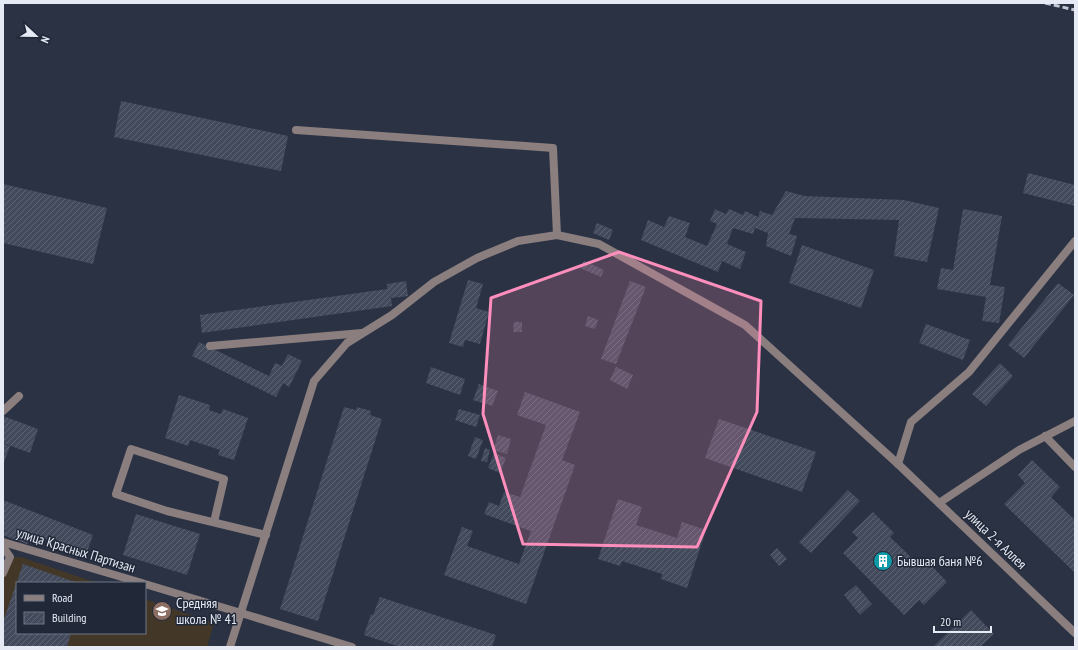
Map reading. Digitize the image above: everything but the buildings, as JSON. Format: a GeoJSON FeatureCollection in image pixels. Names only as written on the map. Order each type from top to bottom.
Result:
{"type":"FeatureCollection","features":[{"type":"Feature","properties":{"kind":"street"},"geometry":{"type":"LineString","coordinates":[[230,647],[314,381],[347,343],[392,315],[434,282],[477,258],[518,241],[557,235],[553,148],[296,130]]}},
{"type":"Feature","properties":{"kind":"street","name":"улица 2-я Аллея"},"geometry":{"type":"LineString","coordinates":[[557,235],[599,244],[745,325],[898,464],[1075,633]]}},
{"type":"Feature","properties":{"kind":"street"},"geometry":{"type":"LineString","coordinates":[[898,464],[911,422],[969,372],[1075,240]]}},
{"type":"Feature","properties":{"kind":"street"},"geometry":{"type":"LineString","coordinates":[[210,346],[362,333]]}},
{"type":"Feature","properties":{"kind":"street"},"geometry":{"type":"LineString","coordinates":[[3,411],[19,396]]}},
{"type":"Feature","properties":{"kind":"street"},"geometry":{"type":"LineString","coordinates":[[939,503],[1019,450],[1075,421]]}},
{"type":"Feature","properties":{"kind":"street"},"geometry":{"type":"LineString","coordinates":[[1045,436],[1075,467]]}},
{"type":"Feature","properties":{"kind":"street"},"geometry":{"type":"LineString","coordinates":[[214,522],[224,479],[131,449],[116,494],[167,511],[266,535]]}},
{"type":"Feature","properties":{"kind":"street","name":"улица Красных Партизан"},"geometry":{"type":"LineString","coordinates":[[3,542],[139,582]]}},
{"type":"Feature","properties":{"kind":"street"},"geometry":{"type":"LineString","coordinates":[[3,548],[10,557],[3,574]]}},
{"type":"Feature","properties":{"kind":"street","name":"улица Красных Партизан"},"geometry":{"type":"LineString","coordinates":[[146,584],[352,647]]}},
{"type":"Feature","properties":{"kind":"highlighted area"},"geometry":{"type":"Polygon","coordinates":[[[619,252],[761,301],[757,412],[697,547],[523,544],[483,414],[491,298],[619,252]]]}},
{"type":"Feature","properties":{"kind":"shaded area","name":"Средняя школа № 41"},"geometry":{"type":"Polygon","coordinates":[[[10,557],[21,557],[94,582],[16,582],[16,634],[146,634],[146,599],[214,623],[207,647],[3,647],[3,561],[10,557]]]}},
{"type":"Feature","properties":{"kind":"railway"},"geometry":{"type":"LineString","coordinates":[[1045,3],[1075,10]]}},
{"type":"Feature","properties":{"kind":"place","name":"Бывшая баня №6"},"geometry":{"type":"Point","coordinates":[883,561]}},
{"type":"Feature","properties":{"kind":"place","name":"Средняя школа № 41"},"geometry":{"type":"Point","coordinates":[162,611]}}]}
